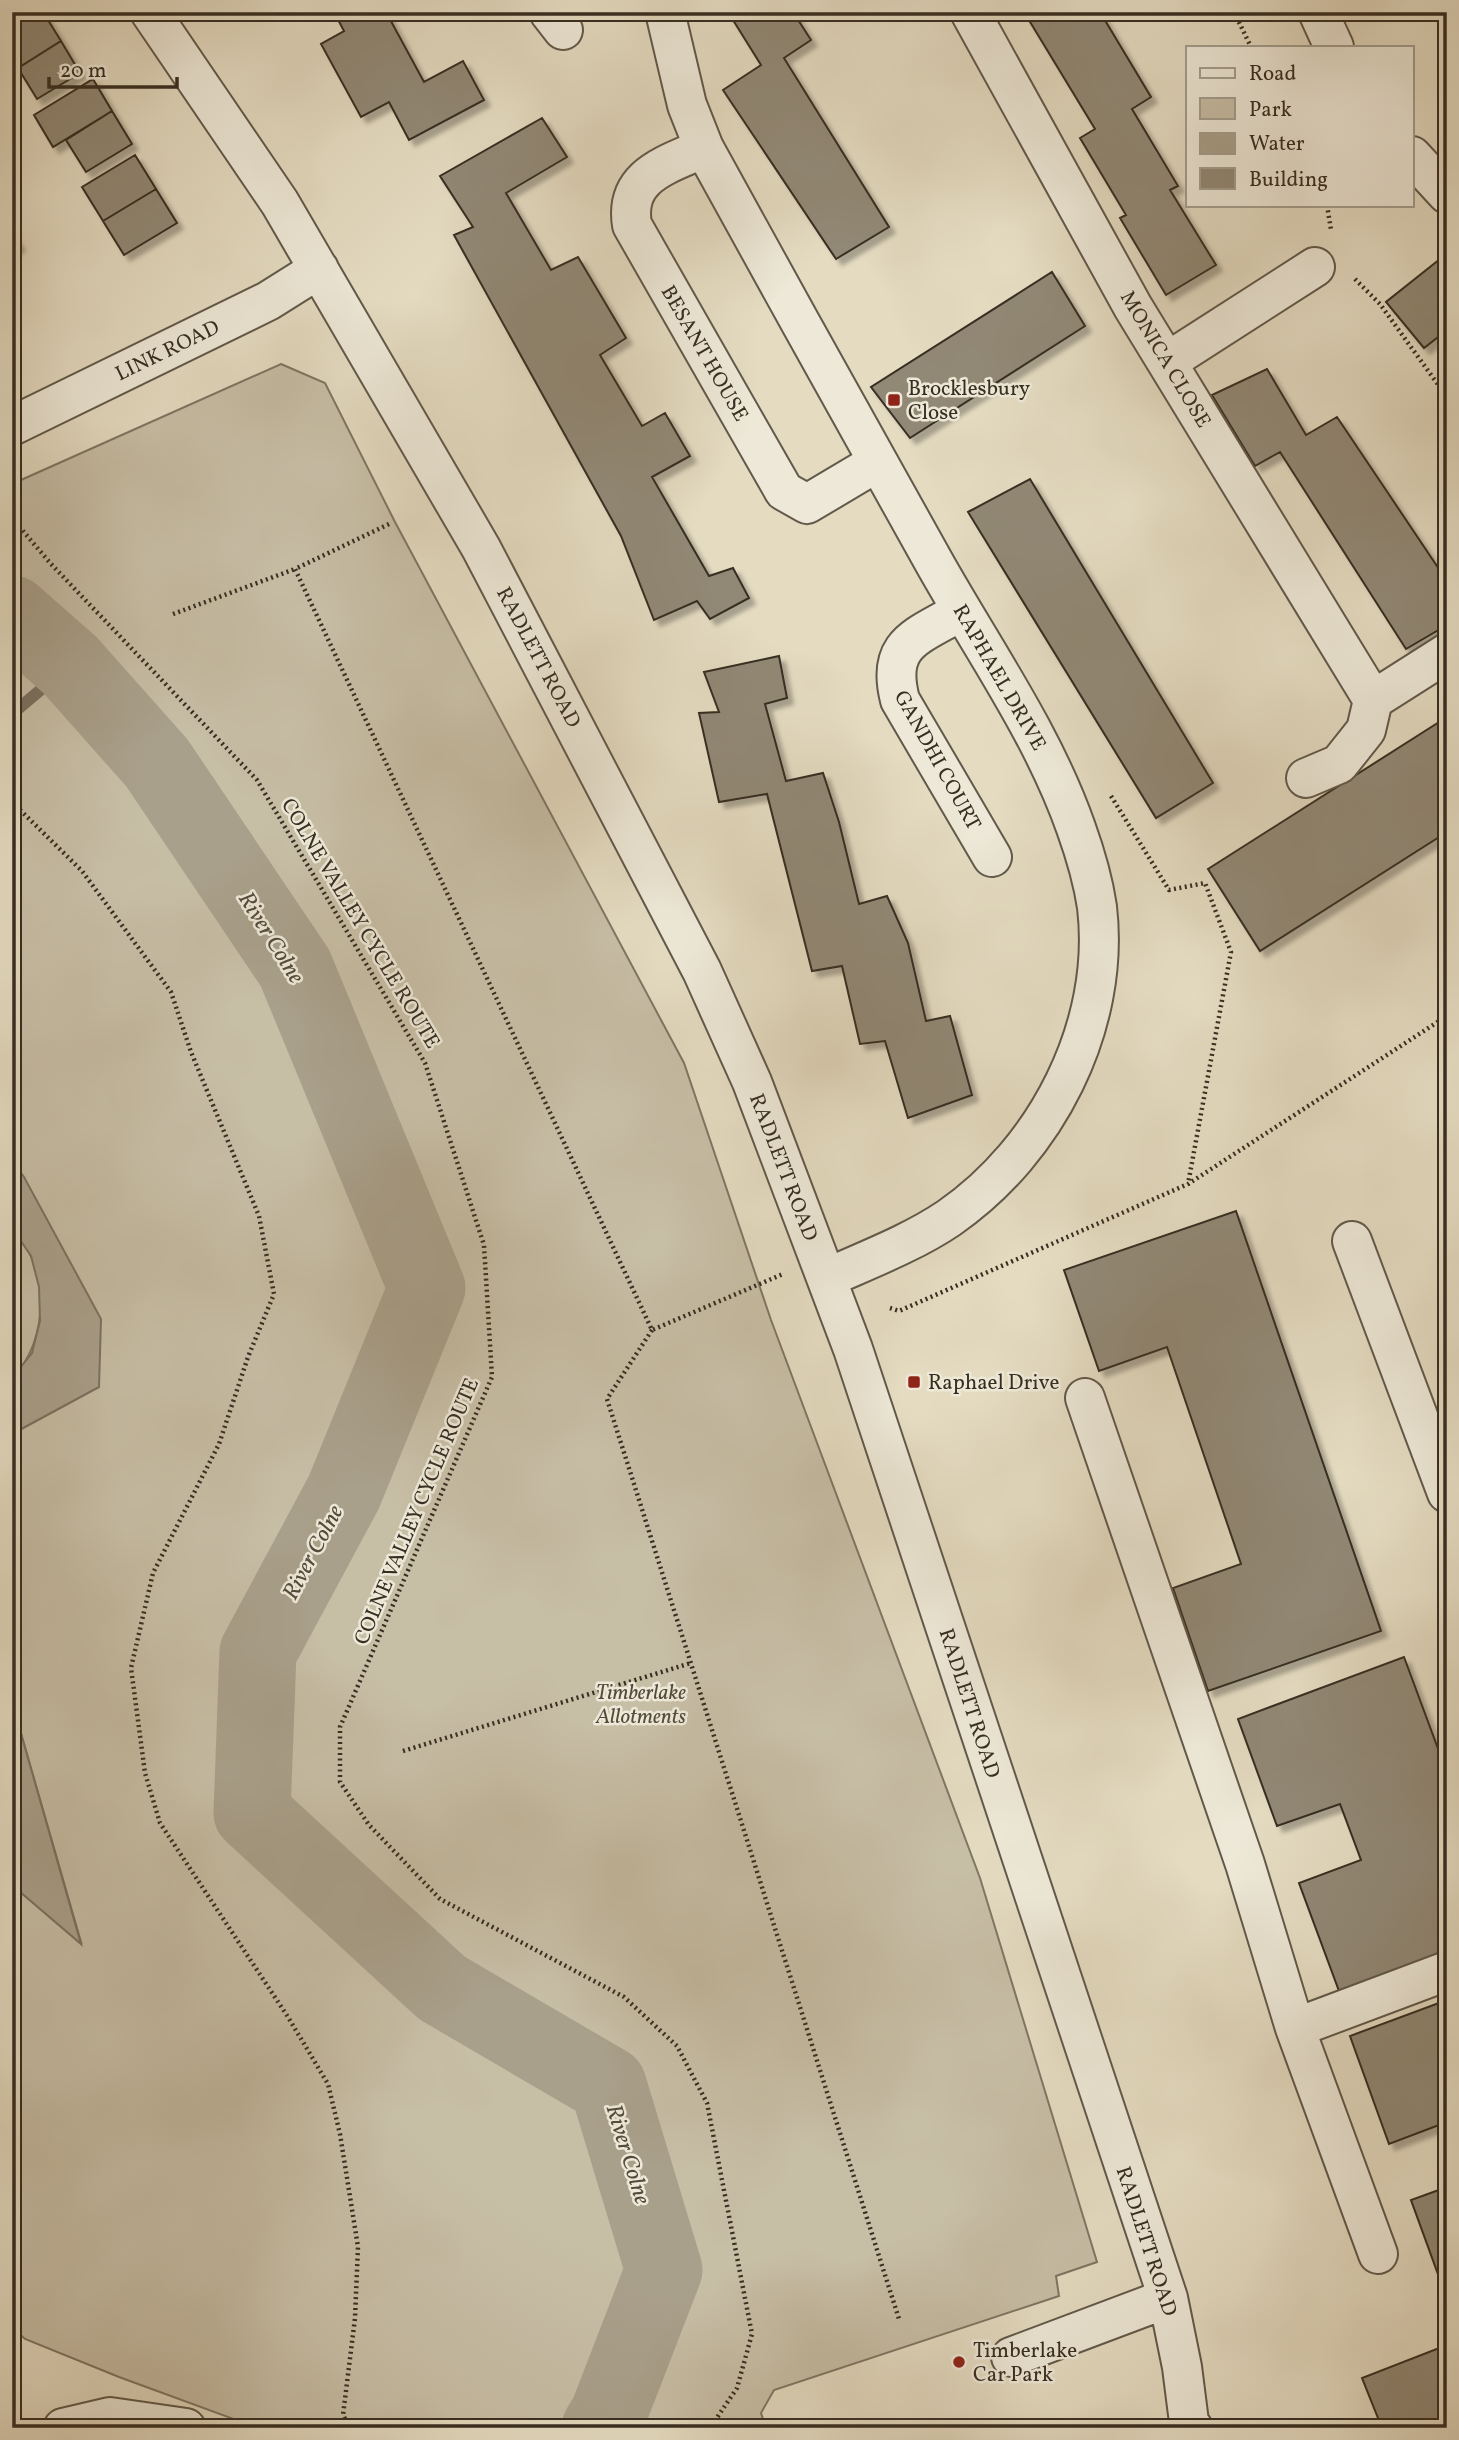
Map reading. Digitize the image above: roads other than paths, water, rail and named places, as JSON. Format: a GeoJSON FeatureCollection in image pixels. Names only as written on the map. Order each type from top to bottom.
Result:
{"type":"FeatureCollection","features":[{"type":"Feature","properties":{"kind":"street","name":"RADLETT ROAD"},"geometry":{"type":"LineString","coordinates":[[150,12],[280,203],[481,548],[696,959],[752,1082],[823,1268],[1168,2298],[1182,2367],[1189,2426]]}},
{"type":"Feature","properties":{"kind":"street","name":"RAPHAEL DRIVE"},"geometry":{"type":"LineString","coordinates":[[665,12],[687,105],[704,148],[876,463],[1033,733],[1056,778],[1088,866],[1097,908],[1097,949],[1089,1012],[1075,1055],[1053,1105],[1036,1133],[1012,1163],[947,1219],[823,1268]]}},
{"type":"Feature","properties":{"kind":"street","name":"MONICA CLOSE"},"geometry":{"type":"LineString","coordinates":[[970,12],[1167,362],[1373,700]]}},
{"type":"Feature","properties":{"kind":"street"},"geometry":{"type":"LineString","coordinates":[[1318,12],[1334,46]]}},
{"type":"Feature","properties":{"kind":"street","name":"BESANT HOUSE"},"geometry":{"type":"LineString","coordinates":[[704,148],[657,170],[643,180],[629,209],[632,225],[784,491],[807,504],[876,463]]}},
{"type":"Feature","properties":{"kind":"street"},"geometry":{"type":"LineString","coordinates":[[1414,158],[1447,194]]}},
{"type":"Feature","properties":{"kind":"street"},"geometry":{"type":"LineString","coordinates":[[1167,362],[1331,258]]}},
{"type":"Feature","properties":{"kind":"street","name":"LINK ROAD"},"geometry":{"type":"LineString","coordinates":[[12,426],[268,301],[319,270]]}},
{"type":"Feature","properties":{"kind":"street","name":"GANDHI COURT"},"geometry":{"type":"LineString","coordinates":[[961,611],[912,640],[900,653],[895,667],[895,679],[900,700],[992,857]]}},
{"type":"Feature","properties":{"kind":"street"},"geometry":{"type":"LineString","coordinates":[[1306,778],[1339,764],[1366,730],[1373,700],[1447,653]]}},
{"type":"Feature","properties":{"kind":"street"},"geometry":{"type":"LineString","coordinates":[[1352,1241],[1447,1493]]}},
{"type":"Feature","properties":{"kind":"street"},"geometry":{"type":"LineString","coordinates":[[1085,1398],[1245,1864],[1295,2028],[1378,2254]]}},
{"type":"Feature","properties":{"kind":"street"},"geometry":{"type":"LineString","coordinates":[[1295,2028],[1447,1971]]}},
{"type":"Feature","properties":{"kind":"street"},"geometry":{"type":"LineString","coordinates":[[1011,2357],[1168,2298]]}},
{"type":"Feature","properties":{"kind":"street"},"geometry":{"type":"LineString","coordinates":[[63,2428],[110,2417],[186,2428]]}},
{"type":"Feature","properties":{"kind":"water"},"geometry":{"type":"Polygon","coordinates":[[[12,1162],[24,1177],[101,1319],[99,1387],[12,1434],[12,1378],[32,1353],[40,1321],[39,1287],[31,1256],[12,1228],[12,1162]]]}},
{"type":"Feature","properties":{"kind":"water"},"geometry":{"type":"Polygon","coordinates":[[[12,1702],[81,1944],[12,1885],[12,1702]]]}},
{"type":"Feature","properties":{"kind":"waterway","name":"River Colne"},"geometry":{"type":"LineString","coordinates":[[12,614],[70,665],[157,763],[295,968],[427,1288],[344,1492],[258,1652],[252,1813],[442,1988],[608,2085],[664,2270],[608,2415],[600,2428]]}},
{"type":"Feature","properties":{"kind":"waterway"},"geometry":{"type":"LineString","coordinates":[[12,714],[70,665]]}},
{"type":"Feature","properties":{"kind":"place","name":"Brocklesbury Close"},"geometry":{"type":"Point","coordinates":[894,400]}},
{"type":"Feature","properties":{"kind":"place","name":"Raphael Drive"},"geometry":{"type":"Point","coordinates":[914,1382]}},
{"type":"Feature","properties":{"kind":"place","name":"Timberlake Car Park"},"geometry":{"type":"Point","coordinates":[959,2362]}},
{"type":"Feature","properties":{"kind":"park label","name":"Timberlake Allotments"},"geometry":{"type":"Point","coordinates":[641,1704]}}]}
